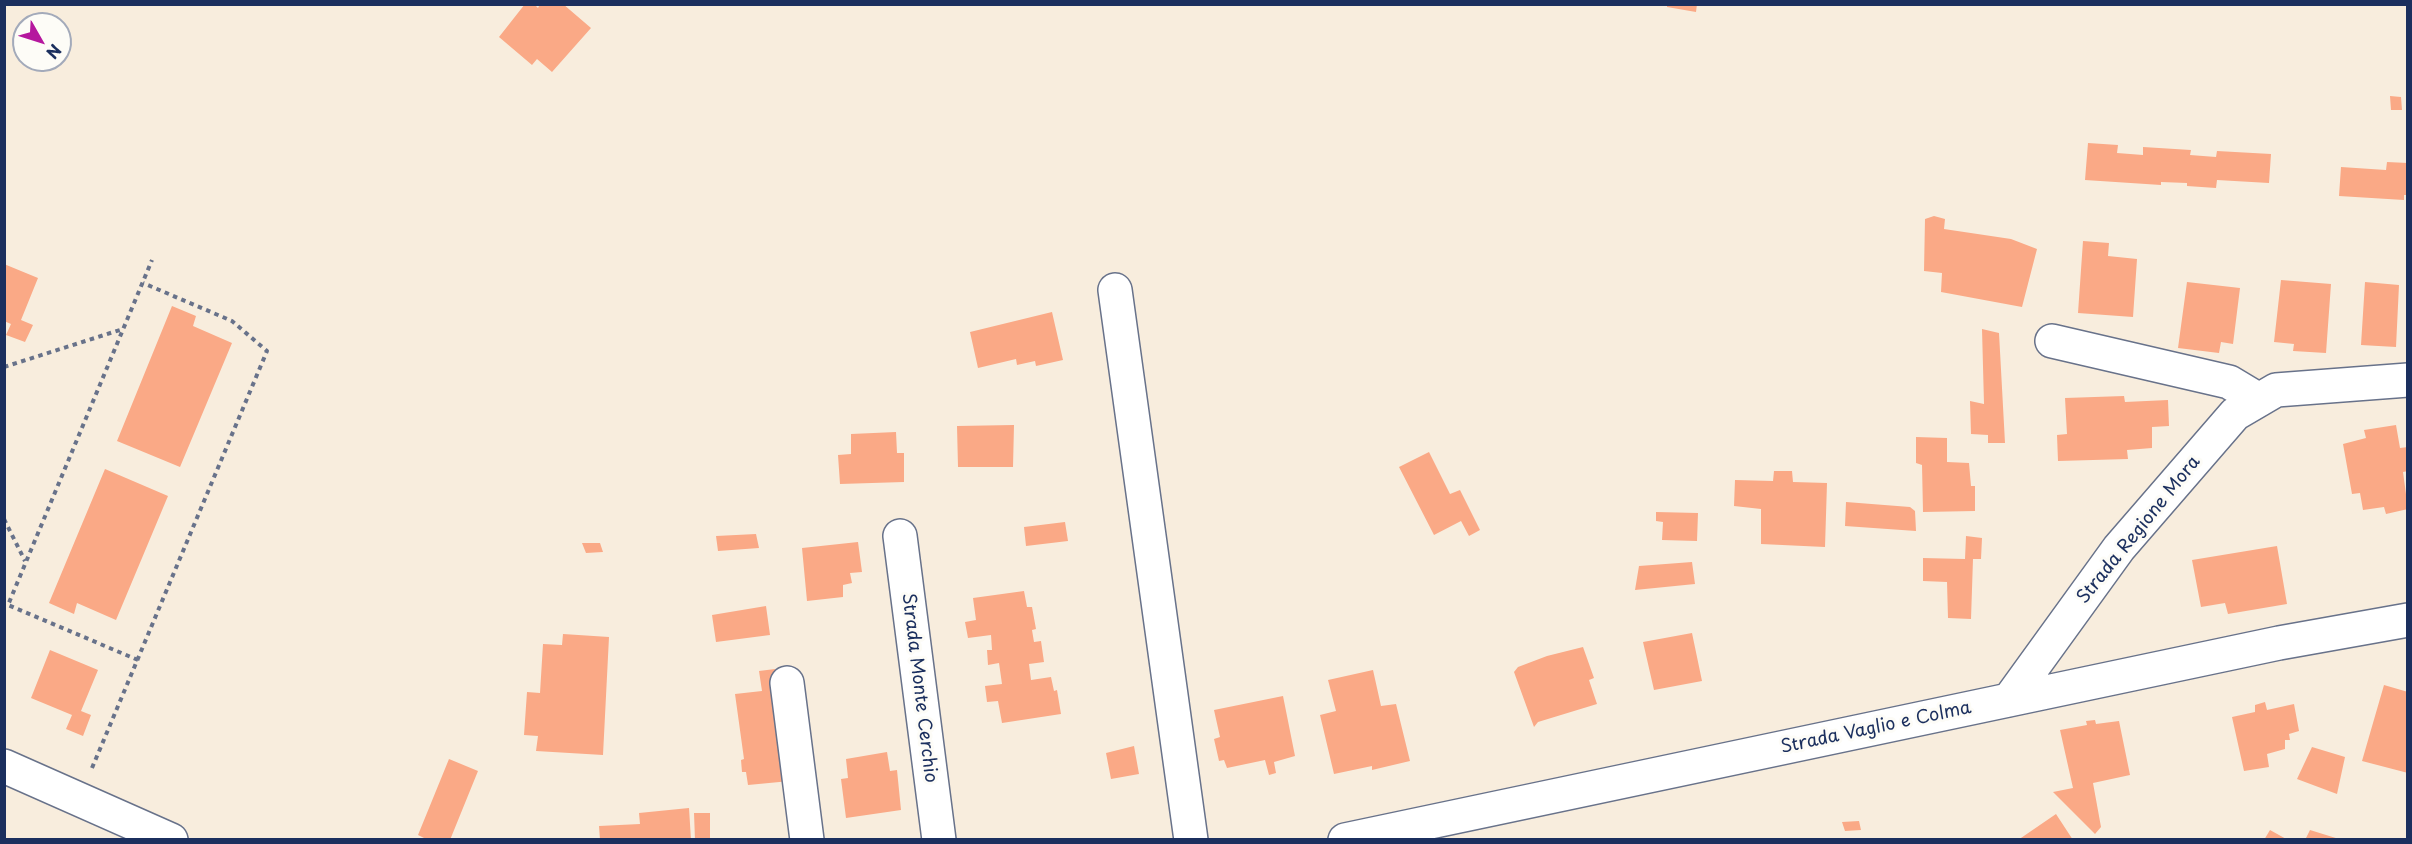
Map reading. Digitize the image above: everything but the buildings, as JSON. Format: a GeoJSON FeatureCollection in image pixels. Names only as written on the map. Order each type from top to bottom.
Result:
{"type":"FeatureCollection","features":[{"type":"Feature","properties":{"kind":"street"},"geometry":{"type":"LineString","coordinates":[[1115,290],[1191,840]]}},
{"type":"Feature","properties":{"kind":"street"},"geometry":{"type":"LineString","coordinates":[[2052,341],[2229,382],[2259,400]]}},
{"type":"Feature","properties":{"kind":"street","name":"Strada Regione Mora"},"geometry":{"type":"LineString","coordinates":[[2009,700],[2119,548],[2235,414],[2276,390],[2408,380]]}},
{"type":"Feature","properties":{"kind":"street","name":"Strada Monte Cerchio"},"geometry":{"type":"LineString","coordinates":[[900,536],[939,840]]}},
{"type":"Feature","properties":{"kind":"street","name":"Strada Vaglio e Colma"},"geometry":{"type":"LineString","coordinates":[[1345,840],[2279,643],[2408,620]]}},
{"type":"Feature","properties":{"kind":"street"},"geometry":{"type":"LineString","coordinates":[[787,683],[807,840]]}},
{"type":"Feature","properties":{"kind":"street"},"geometry":{"type":"LineString","coordinates":[[4,766],[171,840]]}},
{"type":"Feature","properties":{"kind":"path"},"geometry":{"type":"LineString","coordinates":[[138,660],[8,605],[152,260]]}},
{"type":"Feature","properties":{"kind":"path"},"geometry":{"type":"LineString","coordinates":[[79,799],[267,351],[232,321],[142,283]]}},
{"type":"Feature","properties":{"kind":"path"},"geometry":{"type":"LineString","coordinates":[[4,367],[123,329]]}},
{"type":"Feature","properties":{"kind":"path"},"geometry":{"type":"LineString","coordinates":[[4,519],[26,562]]}}]}
